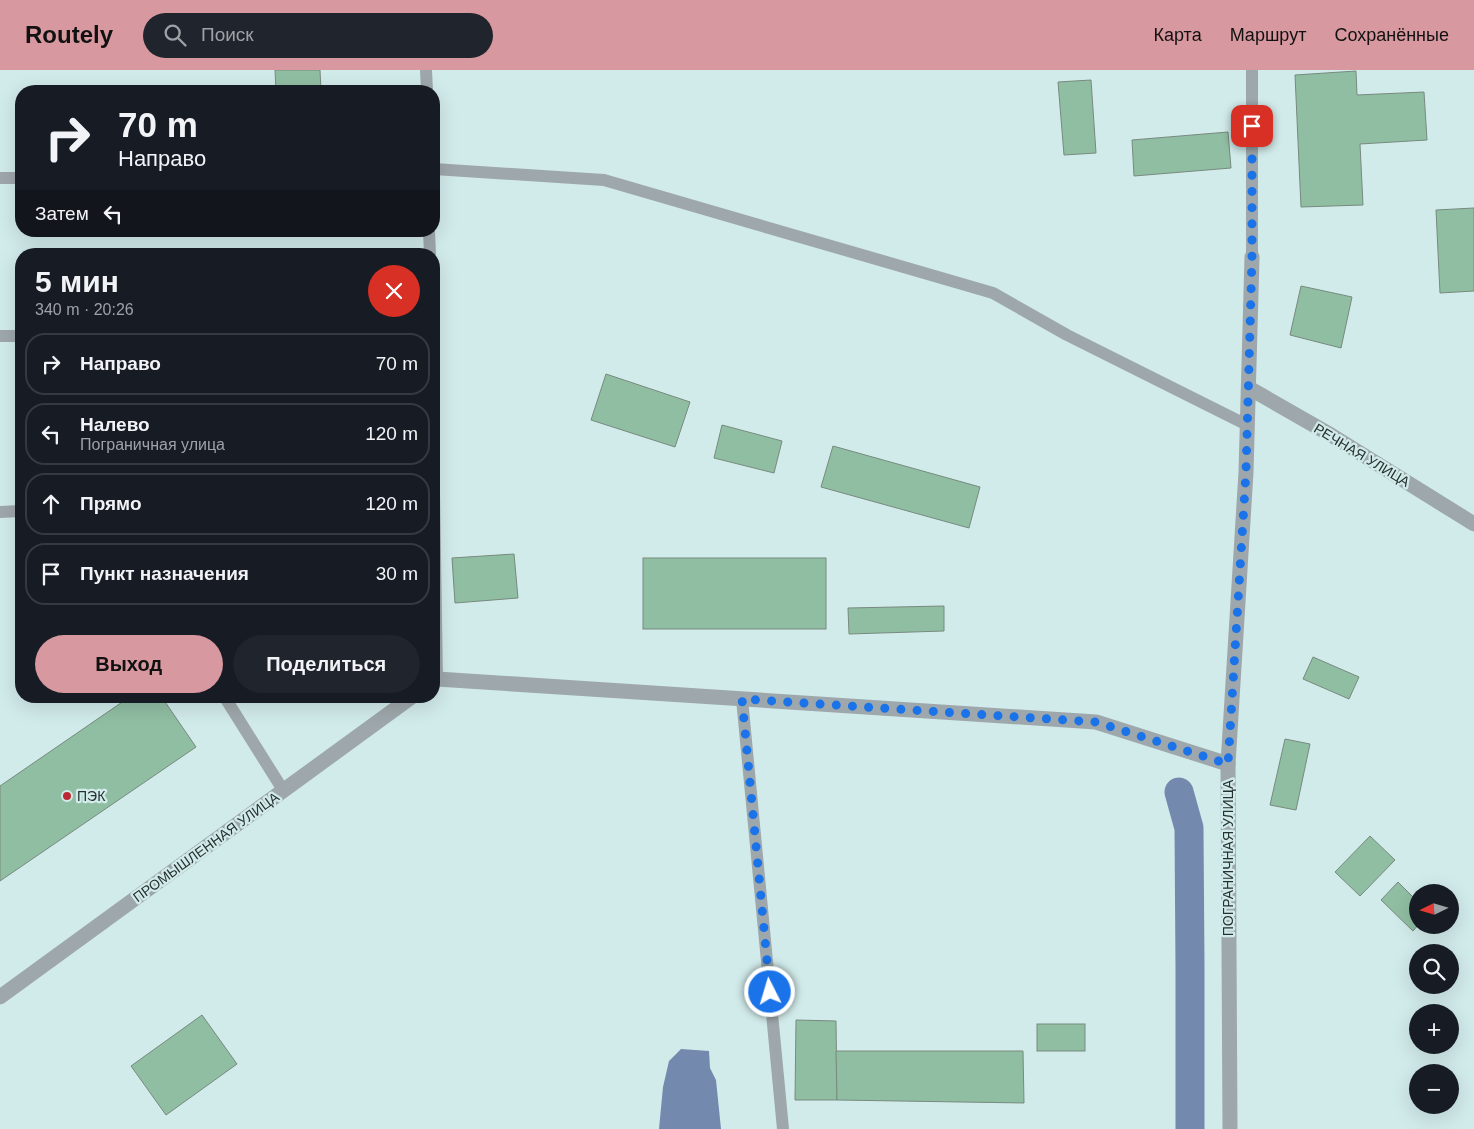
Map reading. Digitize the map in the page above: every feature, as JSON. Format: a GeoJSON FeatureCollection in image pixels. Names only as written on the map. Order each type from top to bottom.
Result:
{"type":"FeatureCollection","features":[{"type":"Feature","properties":{"kind":"street","name":"ПОГРАНИЧНАЯ УЛИЦА"},"geometry":{"type":"LineString","coordinates":[[1230,1129],[1228,764],[1246,472],[1252,257]]}},
{"type":"Feature","properties":{"kind":"street","name":"РЕЧНАЯ УЛИЦА"},"geometry":{"type":"LineString","coordinates":[[1249,388],[1331,435],[1474,524]]}},
{"type":"Feature","properties":{"kind":"street"},"geometry":{"type":"LineString","coordinates":[[440,680],[1096,722],[1228,764]]}},
{"type":"Feature","properties":{"kind":"street","name":"ПРОМЫШЛЕННАЯ УЛИЦА"},"geometry":{"type":"LineString","coordinates":[[0,997],[403,703]]}},
{"type":"Feature","properties":{"kind":"lane"},"geometry":{"type":"LineString","coordinates":[[426,70],[427,85]]}},
{"type":"Feature","properties":{"kind":"lane"},"geometry":{"type":"LineString","coordinates":[[1252,70],[1252,257]]}},
{"type":"Feature","properties":{"kind":"lane"},"geometry":{"type":"LineString","coordinates":[[440,168],[604,180],[993,293],[1067,335],[1247,425]]}},
{"type":"Feature","properties":{"kind":"lane"},"geometry":{"type":"LineString","coordinates":[[0,178],[15,178]]}},
{"type":"Feature","properties":{"kind":"lane"},"geometry":{"type":"LineString","coordinates":[[0,336],[15,336]]}},
{"type":"Feature","properties":{"kind":"lane"},"geometry":{"type":"LineString","coordinates":[[0,512],[15,511]]}},
{"type":"Feature","properties":{"kind":"lane"},"geometry":{"type":"LineString","coordinates":[[742,699],[783,1129]]}},
{"type":"Feature","properties":{"kind":"lane"},"geometry":{"type":"LineString","coordinates":[[228,703],[283,790]]}},
{"type":"Feature","properties":{"kind":"water"},"geometry":{"type":"Polygon","coordinates":[[[681,1049],[709,1051],[710,1068],[716,1080],[721,1129],[659,1129],[663,1087],[669,1061],[681,1049]]]}},
{"type":"Feature","properties":{"kind":"building"},"geometry":{"type":"Polygon","coordinates":[[[275,70],[320,70],[321,85],[276,85],[275,70]]]}},
{"type":"Feature","properties":{"kind":"building"},"geometry":{"type":"Polygon","coordinates":[[[1356,71],[1357,95],[1424,92],[1427,140],[1360,144],[1363,205],[1301,207],[1295,75],[1356,71]]]}},
{"type":"Feature","properties":{"kind":"building"},"geometry":{"type":"Polygon","coordinates":[[[1091,80],[1096,153],[1064,155],[1058,82],[1091,80]]]}},
{"type":"Feature","properties":{"kind":"building"},"geometry":{"type":"Polygon","coordinates":[[[1228,132],[1231,168],[1134,176],[1132,140],[1228,132]]]}},
{"type":"Feature","properties":{"kind":"building"},"geometry":{"type":"Polygon","coordinates":[[[1474,208],[1474,291],[1440,293],[1436,210],[1474,208]]]}},
{"type":"Feature","properties":{"kind":"building"},"geometry":{"type":"Polygon","coordinates":[[[1301,286],[1352,297],[1341,348],[1290,335],[1301,286]]]}},
{"type":"Feature","properties":{"kind":"building"},"geometry":{"type":"Polygon","coordinates":[[[606,374],[690,402],[675,447],[591,420],[606,374]]]}},
{"type":"Feature","properties":{"kind":"building"},"geometry":{"type":"Polygon","coordinates":[[[722,425],[782,441],[774,473],[714,458],[722,425]]]}},
{"type":"Feature","properties":{"kind":"building"},"geometry":{"type":"Polygon","coordinates":[[[833,446],[980,487],[969,528],[821,487],[833,446]]]}},
{"type":"Feature","properties":{"kind":"building"},"geometry":{"type":"Polygon","coordinates":[[[514,554],[518,598],[455,603],[452,558],[514,554]]]}},
{"type":"Feature","properties":{"kind":"building"},"geometry":{"type":"Polygon","coordinates":[[[643,558],[826,558],[826,629],[643,629],[643,558]]]}},
{"type":"Feature","properties":{"kind":"building"},"geometry":{"type":"Polygon","coordinates":[[[944,606],[944,631],[849,634],[848,608],[944,606]]]}},
{"type":"Feature","properties":{"kind":"building"},"geometry":{"type":"Polygon","coordinates":[[[1313,657],[1359,677],[1349,699],[1303,679],[1313,657]]]}},
{"type":"Feature","properties":{"kind":"building"},"geometry":{"type":"Polygon","coordinates":[[[121,703],[166,703],[196,747],[0,881],[0,786],[121,703]]]}},
{"type":"Feature","properties":{"kind":"building"},"geometry":{"type":"Polygon","coordinates":[[[1285,739],[1310,744],[1296,810],[1270,805],[1285,739]]]}},
{"type":"Feature","properties":{"kind":"building"},"geometry":{"type":"Polygon","coordinates":[[[1370,836],[1395,860],[1360,896],[1335,872],[1370,836]]]}},
{"type":"Feature","properties":{"kind":"building"},"geometry":{"type":"Polygon","coordinates":[[[1398,882],[1409,893],[1409,927],[1381,900],[1398,882]]]}},
{"type":"Feature","properties":{"kind":"building"},"geometry":{"type":"Polygon","coordinates":[[[202,1015],[237,1064],[166,1115],[131,1066],[202,1015]]]}},
{"type":"Feature","properties":{"kind":"building"},"geometry":{"type":"Polygon","coordinates":[[[796,1020],[836,1021],[837,1100],[795,1100],[796,1020]]]}},
{"type":"Feature","properties":{"kind":"building"},"geometry":{"type":"Polygon","coordinates":[[[1037,1024],[1085,1024],[1085,1051],[1037,1051],[1037,1024]]]}},
{"type":"Feature","properties":{"kind":"building"},"geometry":{"type":"Polygon","coordinates":[[[836,1051],[1023,1051],[1024,1103],[837,1100],[836,1051]]]}},
{"type":"Feature","properties":{"kind":"waterway"},"geometry":{"type":"LineString","coordinates":[[1179,792],[1189,828],[1190,1129]]}},
{"type":"Feature","properties":{"kind":"place","name":"ПЭК"},"geometry":{"type":"Point","coordinates":[67,796]}},
{"type":"Feature","properties":{"kind":"route"},"geometry":{"type":"LineString","coordinates":[[770,992],[742,699],[1096,722],[1228,764],[1246,472],[1252,257],[1252,126]]}}]}
